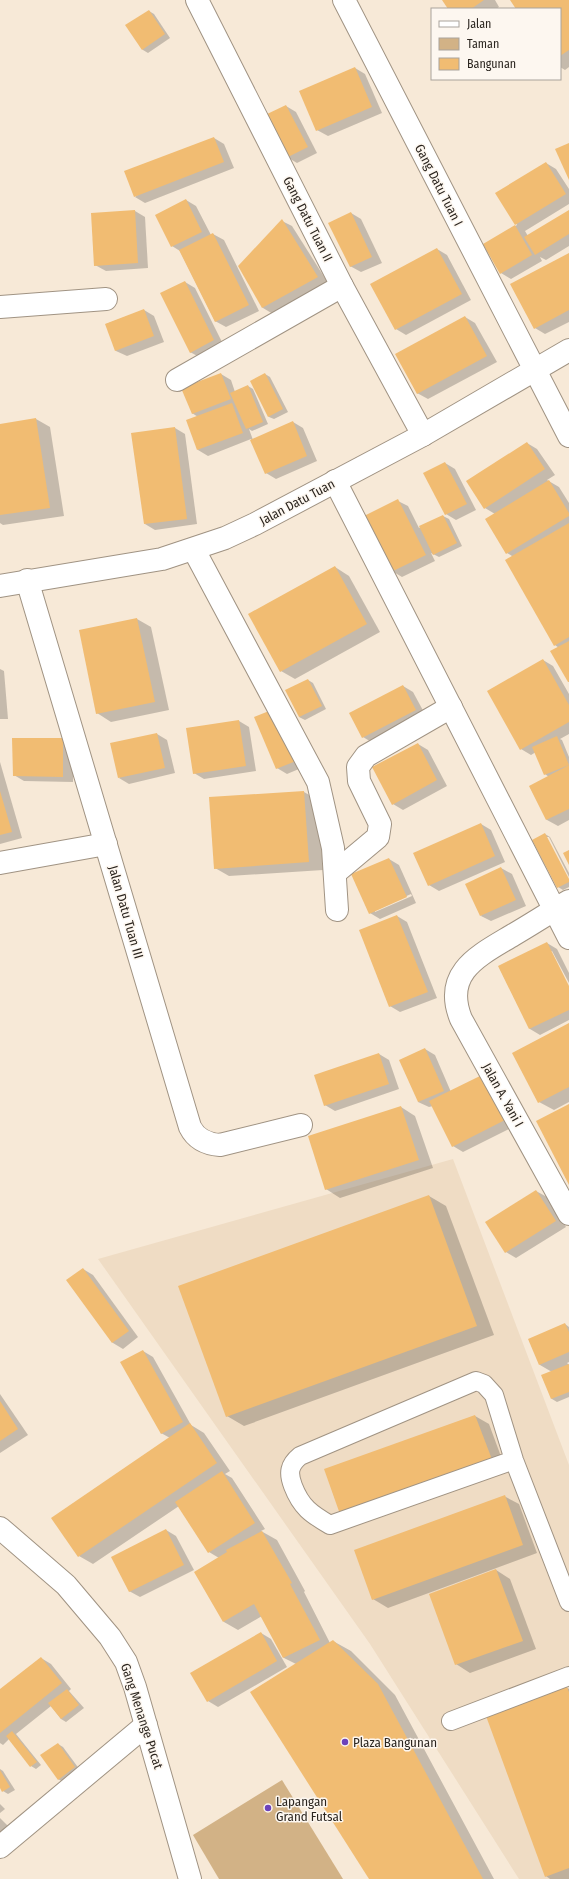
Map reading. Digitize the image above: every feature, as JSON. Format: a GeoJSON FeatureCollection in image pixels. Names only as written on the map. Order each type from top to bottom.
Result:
{"type":"FeatureCollection","features":[{"type":"Feature","properties":{"kind":"street","name":"Gang Datu Tuan II"},"geometry":{"type":"LineString","coordinates":[[197,0],[342,286],[423,435]]}},
{"type":"Feature","properties":{"kind":"street","name":"Gang Datu Tuan I"},"geometry":{"type":"LineString","coordinates":[[344,0],[569,436]]}},
{"type":"Feature","properties":{"kind":"street"},"geometry":{"type":"LineString","coordinates":[[177,380],[342,286]]}},
{"type":"Feature","properties":{"kind":"street"},"geometry":{"type":"LineString","coordinates":[[0,307],[106,299]]}},
{"type":"Feature","properties":{"kind":"street","name":"Jalan Datu Tuan"},"geometry":{"type":"LineString","coordinates":[[0,586],[27,580],[149,561],[194,550],[225,538],[255,524],[423,435],[569,350]]}},
{"type":"Feature","properties":{"kind":"street"},"geometry":{"type":"LineString","coordinates":[[335,481],[451,707],[562,906],[569,938]]}},
{"type":"Feature","properties":{"kind":"street"},"geometry":{"type":"LineString","coordinates":[[194,550],[318,782],[333,848],[337,910]]}},
{"type":"Feature","properties":{"kind":"street","name":"Jalan Datu Tuan III"},"geometry":{"type":"LineString","coordinates":[[27,580],[187,1122],[192,1132],[204,1142],[220,1145],[301,1125]]}},
{"type":"Feature","properties":{"kind":"street"},"geometry":{"type":"LineString","coordinates":[[334,873],[378,837],[380,824],[359,781],[358,767],[366,756],[451,707]]}},
{"type":"Feature","properties":{"kind":"street"},"geometry":{"type":"LineString","coordinates":[[0,863],[106,844]]}},
{"type":"Feature","properties":{"kind":"street","name":"Jalan A. Yani I"},"geometry":{"type":"LineString","coordinates":[[562,906],[474,959],[463,972],[457,987],[456,996],[461,1018],[569,1214]]}},
{"type":"Feature","properties":{"kind":"street","name":"Gang Menange Pucat"},"geometry":{"type":"LineString","coordinates":[[0,1528],[66,1585],[110,1637],[126,1662],[146,1725],[190,1879]]}},
{"type":"Feature","properties":{"kind":"street"},"geometry":{"type":"LineString","coordinates":[[0,1847],[146,1725]]}},
{"type":"Feature","properties":{"kind":"lane"},"geometry":{"type":"LineString","coordinates":[[514,1460],[330,1525],[316,1517],[299,1501],[289,1476],[290,1466],[300,1456],[476,1381],[489,1388],[494,1395],[514,1460],[569,1602]]}},
{"type":"Feature","properties":{"kind":"lane"},"geometry":{"type":"LineString","coordinates":[[451,1721],[569,1676]]}},
{"type":"Feature","properties":{"kind":"shaded area"},"geometry":{"type":"Polygon","coordinates":[[[453,1159],[569,1465],[569,1879],[519,1879],[370,1644],[98,1259],[453,1159]]]}},
{"type":"Feature","properties":{"kind":"green space","name":"Lapangan Grand Futsal"},"geometry":{"type":"Polygon","coordinates":[[[282,1780],[343,1879],[219,1879],[193,1835],[282,1780]]]}},
{"type":"Feature","properties":{"kind":"building"},"geometry":{"type":"Polygon","coordinates":[[[442,0],[484,0],[472,8],[447,8],[442,0]]]}},
{"type":"Feature","properties":{"kind":"building"},"geometry":{"type":"Polygon","coordinates":[[[510,0],[569,0],[569,50],[561,55],[561,8],[515,8],[510,0]]]}},
{"type":"Feature","properties":{"kind":"building"},"geometry":{"type":"Polygon","coordinates":[[[149,10],[165,34],[142,50],[125,25],[149,10]]]}},
{"type":"Feature","properties":{"kind":"building"},"geometry":{"type":"Polygon","coordinates":[[[355,67],[372,107],[316,131],[299,91],[355,67]]]}},
{"type":"Feature","properties":{"kind":"building"},"geometry":{"type":"Polygon","coordinates":[[[286,105],[308,147],[286,158],[265,115],[286,105]]]}},
{"type":"Feature","properties":{"kind":"building"},"geometry":{"type":"Polygon","coordinates":[[[214,137],[224,162],[134,197],[124,171],[214,137]]]}},
{"type":"Feature","properties":{"kind":"building"},"geometry":{"type":"Polygon","coordinates":[[[569,143],[569,180],[555,149],[569,143]]]}},
{"type":"Feature","properties":{"kind":"building"},"geometry":{"type":"Polygon","coordinates":[[[546,162],[566,194],[515,225],[495,193],[546,162]]]}},
{"type":"Feature","properties":{"kind":"building"},"geometry":{"type":"Polygon","coordinates":[[[186,199],[202,232],[171,247],[155,215],[186,199]]]}},
{"type":"Feature","properties":{"kind":"building"},"geometry":{"type":"Polygon","coordinates":[[[135,210],[138,263],[94,266],[91,213],[135,210]]]}},
{"type":"Feature","properties":{"kind":"building"},"geometry":{"type":"Polygon","coordinates":[[[569,210],[569,234],[535,255],[524,237],[569,210]]]}},
{"type":"Feature","properties":{"kind":"building"},"geometry":{"type":"Polygon","coordinates":[[[351,212],[372,257],[350,267],[328,223],[351,212]]]}},
{"type":"Feature","properties":{"kind":"building"},"geometry":{"type":"Polygon","coordinates":[[[282,219],[318,277],[262,308],[238,266],[282,219]]]}},
{"type":"Feature","properties":{"kind":"building"},"geometry":{"type":"Polygon","coordinates":[[[515,225],[532,255],[500,274],[483,244],[515,225]]]}},
{"type":"Feature","properties":{"kind":"building"},"geometry":{"type":"Polygon","coordinates":[[[213,233],[249,305],[215,322],[179,250],[213,233]]]}},
{"type":"Feature","properties":{"kind":"building"},"geometry":{"type":"Polygon","coordinates":[[[437,248],[462,294],[395,330],[370,284],[437,248]]]}},
{"type":"Feature","properties":{"kind":"building"},"geometry":{"type":"Polygon","coordinates":[[[569,253],[569,310],[534,329],[510,284],[569,253]]]}},
{"type":"Feature","properties":{"kind":"building"},"geometry":{"type":"Polygon","coordinates":[[[185,281],[214,340],[190,353],[160,293],[185,281]]]}},
{"type":"Feature","properties":{"kind":"building"},"geometry":{"type":"Polygon","coordinates":[[[144,309],[154,336],[115,351],[105,324],[144,309]]]}},
{"type":"Feature","properties":{"kind":"building"},"geometry":{"type":"Polygon","coordinates":[[[465,316],[487,356],[417,394],[395,354],[465,316]]]}},
{"type":"Feature","properties":{"kind":"building"},"geometry":{"type":"Polygon","coordinates":[[[221,373],[231,399],[192,414],[181,388],[221,373]]]}},
{"type":"Feature","properties":{"kind":"building"},"geometry":{"type":"Polygon","coordinates":[[[265,373],[283,409],[268,417],[250,381],[265,373]]]}},
{"type":"Feature","properties":{"kind":"building"},"geometry":{"type":"Polygon","coordinates":[[[248,385],[263,422],[246,429],[230,393],[248,385]]]}},
{"type":"Feature","properties":{"kind":"building"},"geometry":{"type":"Polygon","coordinates":[[[232,403],[243,433],[197,450],[186,420],[232,403]]]}},
{"type":"Feature","properties":{"kind":"building"},"geometry":{"type":"Polygon","coordinates":[[[36,418],[50,508],[0,515],[0,424],[36,418]]]}},
{"type":"Feature","properties":{"kind":"building"},"geometry":{"type":"Polygon","coordinates":[[[293,421],[307,456],[265,474],[250,440],[293,421]]]}},
{"type":"Feature","properties":{"kind":"building"},"geometry":{"type":"Polygon","coordinates":[[[175,427],[187,519],[144,524],[131,433],[175,427]]]}},
{"type":"Feature","properties":{"kind":"building"},"geometry":{"type":"Polygon","coordinates":[[[527,442],[545,469],[484,509],[466,481],[527,442]]]}},
{"type":"Feature","properties":{"kind":"building"},"geometry":{"type":"Polygon","coordinates":[[[445,462],[467,504],[445,515],[423,473],[445,462]]]}},
{"type":"Feature","properties":{"kind":"building"},"geometry":{"type":"Polygon","coordinates":[[[549,480],[569,513],[569,516],[506,554],[485,519],[549,480]]]}},
{"type":"Feature","properties":{"kind":"building"},"geometry":{"type":"Polygon","coordinates":[[[398,499],[426,555],[391,572],[364,516],[398,499]]]}},
{"type":"Feature","properties":{"kind":"building"},"geometry":{"type":"Polygon","coordinates":[[[443,515],[457,543],[433,555],[419,526],[443,515]]]}},
{"type":"Feature","properties":{"kind":"building"},"geometry":{"type":"Polygon","coordinates":[[[569,523],[569,637],[554,646],[505,560],[569,523]]]}},
{"type":"Feature","properties":{"kind":"building"},"geometry":{"type":"Polygon","coordinates":[[[335,566],[367,624],[280,672],[248,614],[335,566]]]}},
{"type":"Feature","properties":{"kind":"building"},"geometry":{"type":"Polygon","coordinates":[[[137,618],[155,702],[96,714],[79,630],[137,618]]]}},
{"type":"Feature","properties":{"kind":"building"},"geometry":{"type":"Polygon","coordinates":[[[569,641],[569,682],[568,682],[550,651],[569,641]]]}},
{"type":"Feature","properties":{"kind":"building"},"geometry":{"type":"Polygon","coordinates":[[[543,659],[569,705],[569,722],[520,750],[487,691],[543,659]]]}},
{"type":"Feature","properties":{"kind":"building"},"geometry":{"type":"Polygon","coordinates":[[[308,679],[322,706],[299,717],[285,690],[308,679]]]}},
{"type":"Feature","properties":{"kind":"building"},"geometry":{"type":"Polygon","coordinates":[[[403,685],[416,710],[362,738],[349,713],[403,685]]]}},
{"type":"Feature","properties":{"kind":"building"},"geometry":{"type":"Polygon","coordinates":[[[274,709],[296,761],[276,769],[254,717],[274,709]]]}},
{"type":"Feature","properties":{"kind":"building"},"geometry":{"type":"Polygon","coordinates":[[[239,720],[246,766],[193,774],[186,728],[239,720]]]}},
{"type":"Feature","properties":{"kind":"building"},"geometry":{"type":"Polygon","coordinates":[[[157,733],[165,768],[118,778],[110,743],[157,733]]]}},
{"type":"Feature","properties":{"kind":"building"},"geometry":{"type":"Polygon","coordinates":[[[557,736],[569,765],[544,775],[532,747],[557,736]]]}},
{"type":"Feature","properties":{"kind":"building"},"geometry":{"type":"Polygon","coordinates":[[[12,738],[63,738],[63,777],[13,776],[12,738]]]}},
{"type":"Feature","properties":{"kind":"building"},"geometry":{"type":"Polygon","coordinates":[[[418,743],[437,780],[392,805],[372,767],[418,743]]]}},
{"type":"Feature","properties":{"kind":"building"},"geometry":{"type":"Polygon","coordinates":[[[569,765],[569,809],[546,820],[529,786],[569,765]]]}},
{"type":"Feature","properties":{"kind":"building"},"geometry":{"type":"Polygon","coordinates":[[[0,791],[12,832],[0,835],[0,791]]]}},
{"type":"Feature","properties":{"kind":"building"},"geometry":{"type":"Polygon","coordinates":[[[304,791],[309,862],[214,869],[209,797],[304,791]]]}},
{"type":"Feature","properties":{"kind":"building"},"geometry":{"type":"Polygon","coordinates":[[[481,823],[495,856],[428,886],[413,853],[481,823]]]}},
{"type":"Feature","properties":{"kind":"building"},"geometry":{"type":"Polygon","coordinates":[[[545,833],[569,879],[569,882],[557,888],[532,840],[545,833]]]}},
{"type":"Feature","properties":{"kind":"building"},"geometry":{"type":"Polygon","coordinates":[[[569,850],[569,865],[563,853],[569,850]]]}},
{"type":"Feature","properties":{"kind":"building"},"geometry":{"type":"Polygon","coordinates":[[[389,858],[407,897],[369,914],[351,874],[389,858]]]}},
{"type":"Feature","properties":{"kind":"building"},"geometry":{"type":"Polygon","coordinates":[[[501,867],[516,900],[480,916],[465,884],[501,867]]]}},
{"type":"Feature","properties":{"kind":"building"},"geometry":{"type":"Polygon","coordinates":[[[397,915],[428,992],[389,1007],[359,930],[397,915]]]}},
{"type":"Feature","properties":{"kind":"building"},"geometry":{"type":"Polygon","coordinates":[[[547,942],[569,986],[569,1010],[529,1029],[498,966],[547,942]]]}},
{"type":"Feature","properties":{"kind":"building"},"geometry":{"type":"Polygon","coordinates":[[[569,1023],[569,1087],[538,1103],[512,1053],[569,1023]]]}},
{"type":"Feature","properties":{"kind":"building"},"geometry":{"type":"Polygon","coordinates":[[[425,1048],[444,1091],[418,1102],[399,1060],[425,1048]]]}},
{"type":"Feature","properties":{"kind":"building"},"geometry":{"type":"Polygon","coordinates":[[[379,1053],[389,1084],[324,1106],[314,1075],[379,1053]]]}},
{"type":"Feature","properties":{"kind":"building"},"geometry":{"type":"Polygon","coordinates":[[[482,1075],[505,1120],[452,1147],[429,1101],[482,1075]]]}},
{"type":"Feature","properties":{"kind":"building"},"geometry":{"type":"Polygon","coordinates":[[[569,1104],[569,1185],[536,1121],[569,1104]]]}},
{"type":"Feature","properties":{"kind":"building"},"geometry":{"type":"Polygon","coordinates":[[[401,1106],[419,1160],[325,1190],[308,1136],[401,1106]]]}},
{"type":"Feature","properties":{"kind":"building"},"geometry":{"type":"Polygon","coordinates":[[[536,1190],[556,1221],[505,1253],[485,1222],[536,1190]]]}},
{"type":"Feature","properties":{"kind":"building"},"geometry":{"type":"Polygon","coordinates":[[[429,1195],[477,1326],[226,1417],[178,1286],[429,1195]]]}},
{"type":"Feature","properties":{"kind":"building"},"geometry":{"type":"Polygon","coordinates":[[[83,1268],[129,1331],[112,1343],[66,1280],[83,1268]]]}},
{"type":"Feature","properties":{"kind":"building"},"geometry":{"type":"Polygon","coordinates":[[[565,1323],[569,1332],[569,1352],[539,1365],[528,1339],[565,1323]]]}},
{"type":"Feature","properties":{"kind":"building"},"geometry":{"type":"Polygon","coordinates":[[[143,1350],[183,1422],[161,1434],[120,1362],[143,1350]]]}},
{"type":"Feature","properties":{"kind":"building"},"geometry":{"type":"Polygon","coordinates":[[[569,1364],[569,1392],[551,1399],[541,1375],[569,1364]]]}},
{"type":"Feature","properties":{"kind":"building"},"geometry":{"type":"Polygon","coordinates":[[[0,1401],[18,1429],[0,1441],[0,1401]]]}},
{"type":"Feature","properties":{"kind":"building"},"geometry":{"type":"Polygon","coordinates":[[[475,1415],[493,1462],[341,1517],[324,1469],[475,1415]]]}},
{"type":"Feature","properties":{"kind":"building"},"geometry":{"type":"Polygon","coordinates":[[[190,1423],[217,1463],[78,1557],[51,1518],[190,1423]]]}},
{"type":"Feature","properties":{"kind":"building"},"geometry":{"type":"Polygon","coordinates":[[[222,1471],[255,1523],[208,1553],[175,1502],[222,1471]]]}},
{"type":"Feature","properties":{"kind":"building"},"geometry":{"type":"Polygon","coordinates":[[[505,1495],[523,1545],[372,1600],[354,1550],[505,1495]]]}},
{"type":"Feature","properties":{"kind":"building"},"geometry":{"type":"Polygon","coordinates":[[[166,1529],[184,1565],[129,1592],[111,1557],[166,1529]]]}},
{"type":"Feature","properties":{"kind":"building"},"geometry":{"type":"Polygon","coordinates":[[[262,1531],[292,1583],[290,1584],[320,1640],[283,1658],[254,1604],[223,1622],[194,1572],[227,1552],[226,1550],[262,1531]]]}},
{"type":"Feature","properties":{"kind":"building"},"geometry":{"type":"Polygon","coordinates":[[[496,1569],[523,1641],[455,1665],[429,1594],[496,1569]]]}},
{"type":"Feature","properties":{"kind":"building"},"geometry":{"type":"Polygon","coordinates":[[[261,1632],[277,1661],[207,1702],[190,1673],[261,1632]]]}},
{"type":"Feature","properties":{"kind":"building","name":"Plaza Bangunan"},"geometry":{"type":"Polygon","coordinates":[[[333,1640],[378,1684],[483,1879],[369,1879],[250,1692],[333,1640]]]}},
{"type":"Feature","properties":{"kind":"building"},"geometry":{"type":"Polygon","coordinates":[[[41,1657],[62,1683],[0,1733],[0,1689],[41,1657]]]}},
{"type":"Feature","properties":{"kind":"building"},"geometry":{"type":"Polygon","coordinates":[[[567,1687],[569,1692],[569,1868],[545,1877],[486,1716],[567,1687]]]}},
{"type":"Feature","properties":{"kind":"building"},"geometry":{"type":"Polygon","coordinates":[[[67,1689],[79,1705],[61,1719],[48,1703],[67,1689]]]}},
{"type":"Feature","properties":{"kind":"building"},"geometry":{"type":"Polygon","coordinates":[[[12,1731],[37,1762],[30,1767],[6,1736],[12,1731]]]}},
{"type":"Feature","properties":{"kind":"building"},"geometry":{"type":"Polygon","coordinates":[[[58,1743],[75,1767],[58,1780],[40,1755],[58,1743]]]}},
{"type":"Feature","properties":{"kind":"building"},"geometry":{"type":"Polygon","coordinates":[[[0,1770],[10,1787],[2,1792],[0,1788],[0,1770]]]}},
{"type":"Feature","properties":{"kind":"place","name":"Plaza Bangunan"},"geometry":{"type":"Point","coordinates":[345,1742]}},
{"type":"Feature","properties":{"kind":"place","name":"Lapangan Grand Futsal"},"geometry":{"type":"Point","coordinates":[268,1808]}}]}
